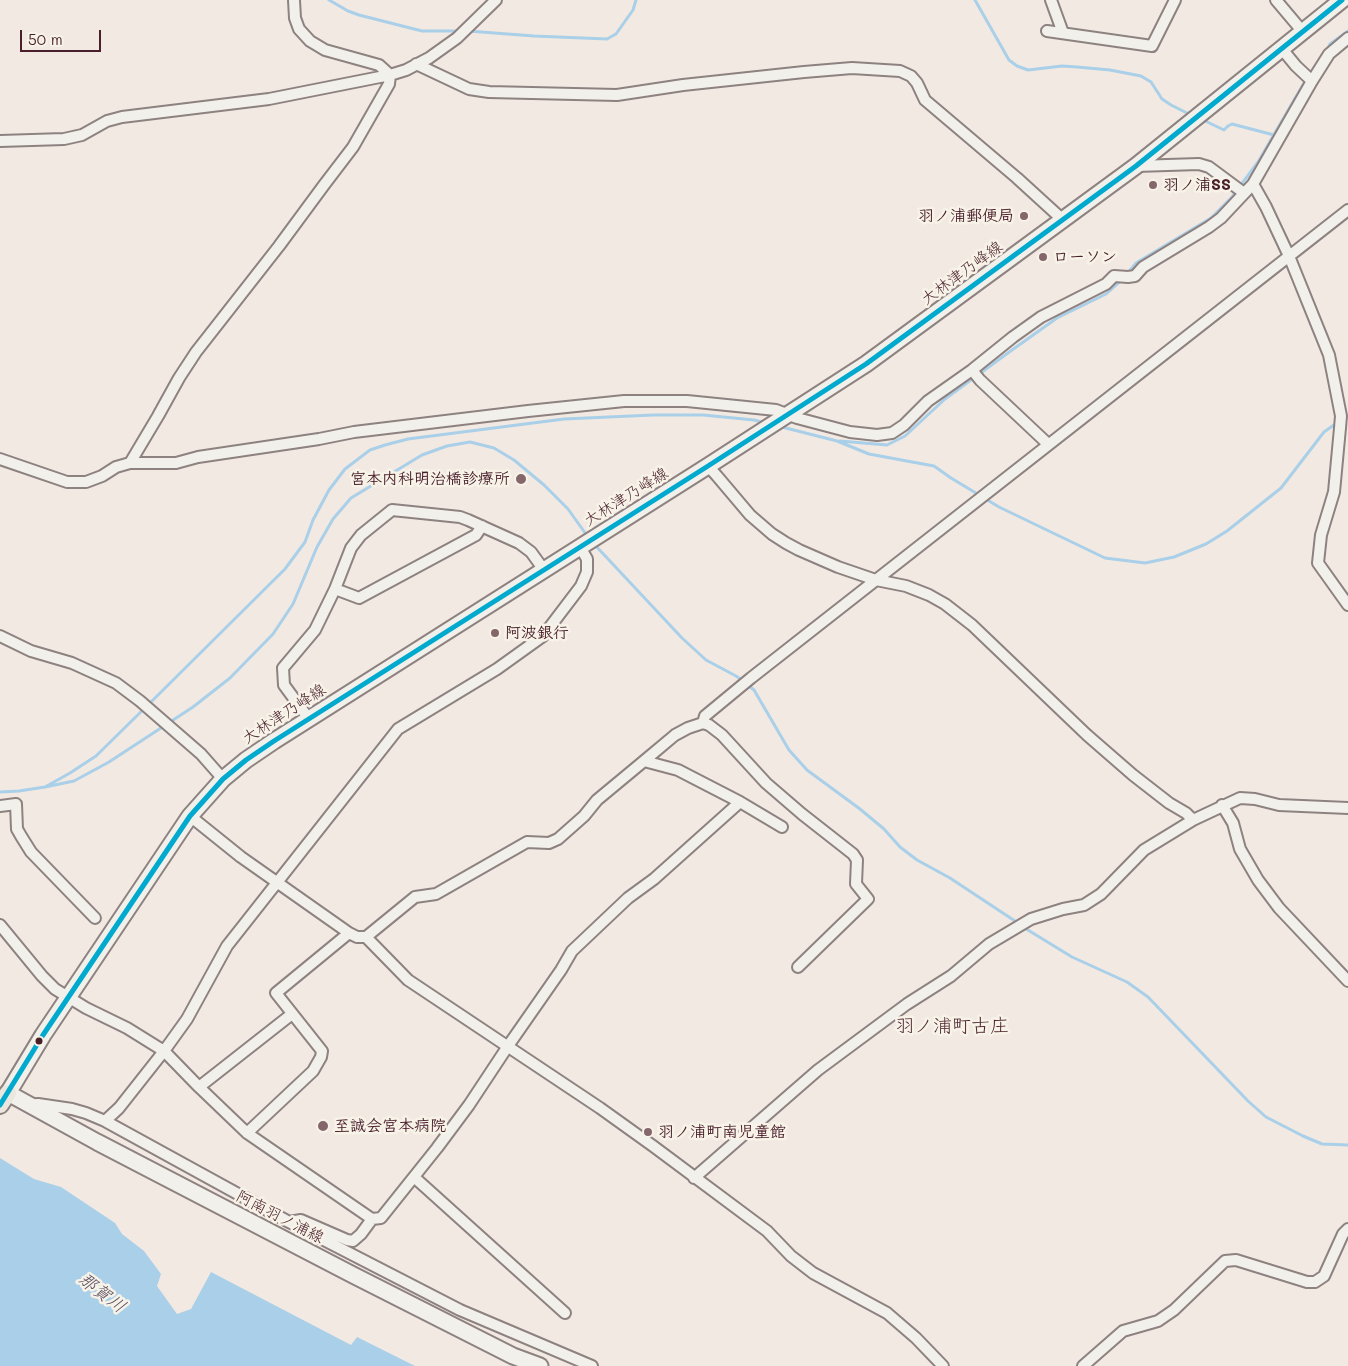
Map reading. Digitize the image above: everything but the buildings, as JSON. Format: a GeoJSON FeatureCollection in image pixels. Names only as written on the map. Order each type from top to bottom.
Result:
{"type":"FeatureCollection","features":[{"type":"Feature","properties":{"kind":"main road","name":"大林津乃峰線"},"geometry":{"type":"LineString","coordinates":[[3,1095],[190,816],[222,779],[246,760],[310,718],[866,364],[1136,166],[1342,0]]}},
{"type":"Feature","properties":{"kind":"main road","name":"阿南羽ノ浦線"},"geometry":{"type":"LineString","coordinates":[[3,1095],[31,1106],[353,1275],[513,1356],[540,1366]]}},
{"type":"Feature","properties":{"kind":"street"},"geometry":{"type":"LineString","coordinates":[[294,0],[295,18],[299,28],[310,41],[325,50],[380,66],[390,75]]}},
{"type":"Feature","properties":{"kind":"street"},"geometry":{"type":"LineString","coordinates":[[0,140],[64,139],[82,135],[107,121],[122,117],[269,99],[390,75],[406,70],[428,58],[457,38],[496,0]]}},
{"type":"Feature","properties":{"kind":"street"},"geometry":{"type":"LineString","coordinates":[[1051,0],[1063,33]]}},
{"type":"Feature","properties":{"kind":"street"},"geometry":{"type":"LineString","coordinates":[[1047,31],[1152,46],[1175,0]]}},
{"type":"Feature","properties":{"kind":"street"},"geometry":{"type":"LineString","coordinates":[[1276,0],[1304,32]]}},
{"type":"Feature","properties":{"kind":"street"},"geometry":{"type":"LineString","coordinates":[[0,459],[67,482],[86,482],[130,462],[176,463],[198,457],[354,432],[624,401],[687,401],[776,410],[783,418],[850,432],[877,435],[892,433],[904,425],[928,401],[976,374],[1013,337],[1040,317],[1106,284],[1114,276],[1135,276],[1143,267],[1221,218],[1253,184],[1329,54],[1348,38]]}},
{"type":"Feature","properties":{"kind":"street"},"geometry":{"type":"LineString","coordinates":[[1282,49],[1312,81]]}},
{"type":"Feature","properties":{"kind":"street"},"geometry":{"type":"LineString","coordinates":[[416,64],[469,89],[489,92],[617,95],[683,85],[852,68],[900,72],[910,76],[917,83],[925,100],[1017,178],[1063,220]]}},
{"type":"Feature","properties":{"kind":"street"},"geometry":{"type":"LineString","coordinates":[[130,462],[196,352],[353,147],[389,84],[390,75]]}},
{"type":"Feature","properties":{"kind":"street"},"geometry":{"type":"LineString","coordinates":[[1136,166],[1199,164],[1209,167],[1244,194]]}},
{"type":"Feature","properties":{"kind":"street"},"geometry":{"type":"LineString","coordinates":[[1253,184],[1289,256],[1329,355],[1341,416],[1334,492],[1321,535],[1318,563],[1347,601]]}},
{"type":"Feature","properties":{"kind":"street"},"geometry":{"type":"LineString","coordinates":[[703,723],[705,716],[751,678],[1348,210]]}},
{"type":"Feature","properties":{"kind":"street"},"geometry":{"type":"LineString","coordinates":[[976,374],[1048,444]]}},
{"type":"Feature","properties":{"kind":"street"},"geometry":{"type":"LineString","coordinates":[[708,466],[750,515],[772,534],[799,550],[838,567],[876,580],[906,586],[945,604],[972,625],[1086,735],[1133,775],[1193,820]]}},
{"type":"Feature","properties":{"kind":"street"},"geometry":{"type":"LineString","coordinates":[[310,718],[284,685],[283,668],[315,630],[335,589],[351,548],[361,535],[392,510],[460,517],[519,542],[532,552],[544,570]]}},
{"type":"Feature","properties":{"kind":"street"},"geometry":{"type":"LineString","coordinates":[[335,589],[359,598],[476,535],[482,526]]}},
{"type":"Feature","properties":{"kind":"street"},"geometry":{"type":"LineString","coordinates":[[105,1121],[119,1108],[164,1051],[186,1019],[227,946],[398,729],[497,669],[543,636],[581,586],[587,572],[587,543]]}},
{"type":"Feature","properties":{"kind":"street"},"geometry":{"type":"LineString","coordinates":[[0,636],[31,651],[72,663],[116,684],[202,754],[222,779]]}},
{"type":"Feature","properties":{"kind":"street"},"geometry":{"type":"LineString","coordinates":[[190,816],[241,856],[349,933],[358,937],[366,937],[415,897],[436,894],[527,842],[550,843],[558,839],[584,816],[597,800],[675,735],[703,723],[709,725],[722,735],[766,783],[853,854],[857,860],[856,884],[868,898],[798,967]]}},
{"type":"Feature","properties":{"kind":"street"},"geometry":{"type":"LineString","coordinates":[[644,761],[678,770],[740,802],[782,827]]}},
{"type":"Feature","properties":{"kind":"street"},"geometry":{"type":"LineString","coordinates":[[694,1178],[818,1070],[900,1009],[951,976],[989,944],[1024,922],[1063,909],[1084,905],[1101,894],[1144,850],[1193,820],[1240,798],[1255,799],[1279,805],[1348,808]]}},
{"type":"Feature","properties":{"kind":"street"},"geometry":{"type":"LineString","coordinates":[[0,925],[55,989],[86,1008],[127,1028],[164,1051],[247,1133],[372,1219],[380,1218],[469,1105],[572,951],[628,898],[654,879],[740,802]]}},
{"type":"Feature","properties":{"kind":"street"},"geometry":{"type":"LineString","coordinates":[[0,806],[16,804],[17,828],[31,852],[95,918]]}},
{"type":"Feature","properties":{"kind":"street"},"geometry":{"type":"LineString","coordinates":[[1222,805],[1233,823],[1240,849],[1258,880],[1279,908],[1348,981]]}},
{"type":"Feature","properties":{"kind":"street"},"geometry":{"type":"LineString","coordinates":[[247,1133],[313,1070],[322,1052],[276,993],[349,933]]}},
{"type":"Feature","properties":{"kind":"street"},"geometry":{"type":"LineString","coordinates":[[366,937],[408,980],[607,1113],[767,1231],[791,1256],[813,1272],[887,1314],[916,1338],[943,1366]]}},
{"type":"Feature","properties":{"kind":"street"},"geometry":{"type":"LineString","coordinates":[[199,1087],[292,1014]]}},
{"type":"Feature","properties":{"kind":"street"},"geometry":{"type":"LineString","coordinates":[[31,1106],[38,1104],[72,1110],[86,1113],[105,1121],[289,1222],[460,1310],[592,1366]]}},
{"type":"Feature","properties":{"kind":"street"},"geometry":{"type":"LineString","coordinates":[[414,1177],[565,1313]]}},
{"type":"Feature","properties":{"kind":"street"},"geometry":{"type":"LineString","coordinates":[[289,1222],[301,1220],[346,1240],[353,1241],[372,1219]]}},
{"type":"Feature","properties":{"kind":"street"},"geometry":{"type":"LineString","coordinates":[[1083,1366],[1123,1331],[1158,1320],[1174,1310],[1225,1261],[1236,1260],[1307,1282],[1315,1282],[1324,1276],[1343,1234],[1348,1229]]}},
{"type":"Feature","properties":{"kind":"water","name":"那賀川"},"geometry":{"type":"Polygon","coordinates":[[[0,1158],[34,1179],[61,1187],[115,1223],[122,1234],[144,1251],[161,1274],[157,1286],[177,1314],[191,1309],[211,1272],[351,1345],[357,1337],[415,1366],[0,1366],[0,1158]]]}},
{"type":"Feature","properties":{"kind":"waterway"},"geometry":{"type":"LineString","coordinates":[[329,0],[359,15],[422,31],[460,31]]}},
{"type":"Feature","properties":{"kind":"waterway"},"geometry":{"type":"LineString","coordinates":[[468,31],[607,39],[616,34],[633,10],[636,0]]}},
{"type":"Feature","properties":{"kind":"waterway"},"geometry":{"type":"LineString","coordinates":[[975,0],[1009,60],[1017,66],[1028,70],[1062,66],[1077,67],[1110,70],[1141,76],[1151,82],[1162,99],[1191,115]]}},
{"type":"Feature","properties":{"kind":"waterway"},"geometry":{"type":"LineString","coordinates":[[1326,52],[1330,44],[1348,31]]}},
{"type":"Feature","properties":{"kind":"waterway"},"geometry":{"type":"LineString","coordinates":[[1127,274],[1136,263],[1211,218],[1232,197],[1258,162],[1315,67]]}},
{"type":"Feature","properties":{"kind":"waterway"},"geometry":{"type":"LineString","coordinates":[[1201,119],[1224,130],[1232,124],[1274,135]]}},
{"type":"Feature","properties":{"kind":"waterway"},"geometry":{"type":"LineString","coordinates":[[840,441],[887,445],[905,436],[945,399],[1012,350],[1057,318],[1106,294],[1123,279]]}},
{"type":"Feature","properties":{"kind":"waterway"},"geometry":{"type":"LineString","coordinates":[[0,792],[45,787],[96,756],[285,569],[305,542],[313,520],[329,490],[345,469],[370,450],[408,439],[564,419],[703,415],[754,420],[765,423]]}},
{"type":"Feature","properties":{"kind":"waterway"},"geometry":{"type":"LineString","coordinates":[[778,426],[837,441],[869,454],[934,466],[999,507],[1105,558],[1145,563],[1174,557],[1206,544],[1227,531],[1281,488],[1324,432],[1338,422]]}},
{"type":"Feature","properties":{"kind":"waterway"},"geometry":{"type":"LineString","coordinates":[[45,787],[74,781],[109,762],[193,707],[230,678],[273,634],[293,604],[317,547],[333,519],[351,498],[422,455],[447,446],[470,442],[494,448],[514,460],[544,485],[568,509],[588,537]]}},
{"type":"Feature","properties":{"kind":"waterway"},"geometry":{"type":"LineString","coordinates":[[594,544],[682,638],[706,660],[743,681]]}},
{"type":"Feature","properties":{"kind":"waterway"},"geometry":{"type":"LineString","coordinates":[[748,685],[754,690],[789,750],[807,770],[860,809],[884,829],[900,847],[917,860],[950,878],[1018,923]]}},
{"type":"Feature","properties":{"kind":"waterway"},"geometry":{"type":"LineString","coordinates":[[1023,927],[1072,957],[1127,982],[1148,997],[1248,1101],[1266,1117],[1322,1144],[1348,1145]]}},
{"type":"Feature","properties":{"kind":"transit line"},"geometry":{"type":"LineString","coordinates":[[0,1105],[43,1035],[190,816],[223,779],[246,760],[866,364],[1136,166],[1342,0]]}},
{"type":"Feature","properties":{"kind":"place","name":"羽ノ浦SS"},"geometry":{"type":"Point","coordinates":[1153,185]}},
{"type":"Feature","properties":{"kind":"place","name":"羽ノ浦郵便局"},"geometry":{"type":"Point","coordinates":[1024,216]}},
{"type":"Feature","properties":{"kind":"place","name":"ローソン"},"geometry":{"type":"Point","coordinates":[1043,257]}},
{"type":"Feature","properties":{"kind":"place","name":"宮本内科明治橋診療所"},"geometry":{"type":"Point","coordinates":[521,479]}},
{"type":"Feature","properties":{"kind":"place","name":"阿波銀行"},"geometry":{"type":"Point","coordinates":[495,633]}},
{"type":"Feature","properties":{"kind":"place","name":"至誠会宮本病院"},"geometry":{"type":"Point","coordinates":[323,1126]}},
{"type":"Feature","properties":{"kind":"place","name":"羽ノ浦町南児童館"},"geometry":{"type":"Point","coordinates":[648,1132]}},
{"type":"Feature","properties":{"kind":"district","name":"羽ノ浦町古庄"},"geometry":{"type":"Point","coordinates":[952,1026]}}]}
